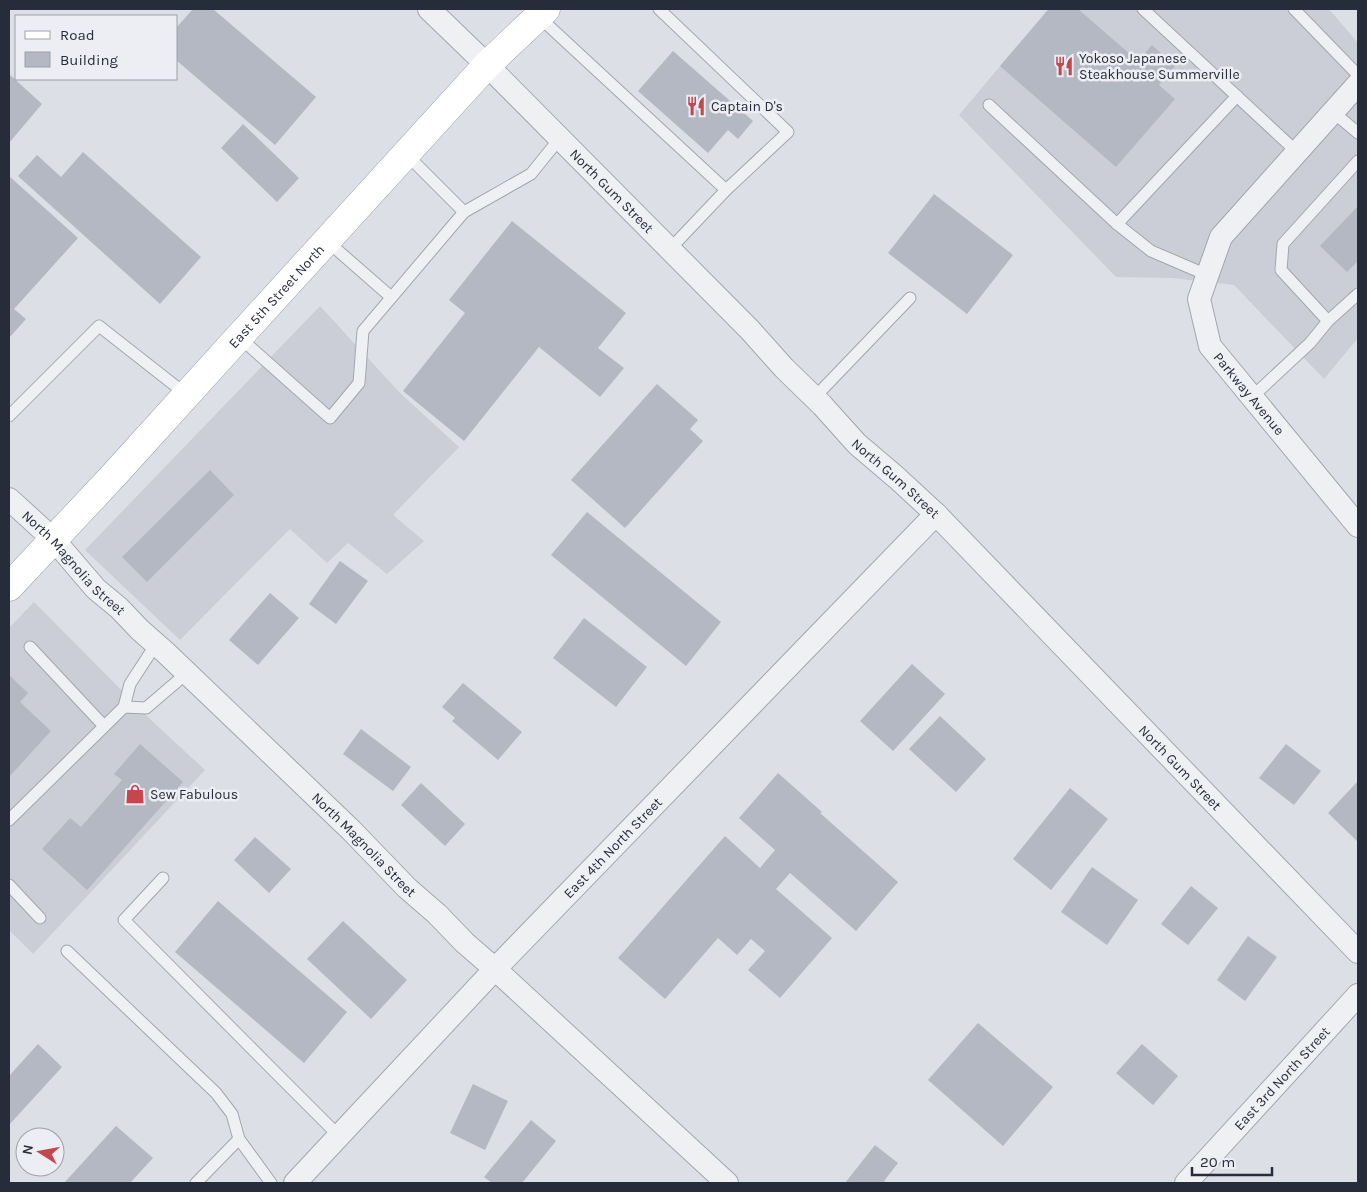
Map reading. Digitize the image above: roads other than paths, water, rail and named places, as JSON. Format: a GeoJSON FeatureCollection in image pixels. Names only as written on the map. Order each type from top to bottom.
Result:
{"type":"FeatureCollection","features":[{"type":"Feature","properties":{"kind":"main road","name":"East 5th Street North"},"geometry":{"type":"LineString","coordinates":[[9,587],[187,395],[487,65],[542,12]]}},
{"type":"Feature","properties":{"kind":"street","name":"North Gum Street"},"geometry":{"type":"LineString","coordinates":[[429,9],[750,330],[858,444],[936,514],[1358,952]]}},
{"type":"Feature","properties":{"kind":"street","name":"Parkway Avenue"},"geometry":{"type":"LineString","coordinates":[[1358,84],[1221,238],[1198,299],[1210,346],[1358,526]]}},
{"type":"Feature","properties":{"kind":"street","name":"North Magnolia Street"},"geometry":{"type":"LineString","coordinates":[[9,499],[54,540],[96,589],[119,608],[351,830],[407,888],[727,1183]]}},
{"type":"Feature","properties":{"kind":"street","name":"East 4th North Street"},"geometry":{"type":"LineString","coordinates":[[295,1183],[495,969],[936,514]]}},
{"type":"Feature","properties":{"kind":"street","name":"East 3rd North Street"},"geometry":{"type":"LineString","coordinates":[[1186,1183],[1358,994]]}},
{"type":"Feature","properties":{"kind":"lane"},"geometry":{"type":"LineString","coordinates":[[659,9],[788,132],[726,190],[670,249]]}},
{"type":"Feature","properties":{"kind":"lane"},"geometry":{"type":"LineString","coordinates":[[1143,9],[1298,152]]}},
{"type":"Feature","properties":{"kind":"lane"},"geometry":{"type":"LineString","coordinates":[[1294,9],[1358,75]]}},
{"type":"Feature","properties":{"kind":"lane"},"geometry":{"type":"LineString","coordinates":[[542,12],[726,190]]}},
{"type":"Feature","properties":{"kind":"lane"},"geometry":{"type":"LineString","coordinates":[[1117,224],[1237,96]]}},
{"type":"Feature","properties":{"kind":"lane"},"geometry":{"type":"LineString","coordinates":[[989,105],[1117,224],[1151,251],[1207,275]]}},
{"type":"Feature","properties":{"kind":"lane"},"geometry":{"type":"LineString","coordinates":[[1333,112],[1358,133]]}},
{"type":"Feature","properties":{"kind":"lane"},"geometry":{"type":"LineString","coordinates":[[239,337],[330,418],[359,382],[363,331],[464,212],[531,174],[560,138]]}},
{"type":"Feature","properties":{"kind":"lane"},"geometry":{"type":"LineString","coordinates":[[406,154],[464,212]]}},
{"type":"Feature","properties":{"kind":"lane"},"geometry":{"type":"LineString","coordinates":[[1328,321],[1281,270],[1283,244],[1358,161]]}},
{"type":"Feature","properties":{"kind":"lane"},"geometry":{"type":"LineString","coordinates":[[327,241],[391,297]]}},
{"type":"Feature","properties":{"kind":"lane"},"geometry":{"type":"LineString","coordinates":[[1252,397],[1310,343],[1328,321],[1358,294]]}},
{"type":"Feature","properties":{"kind":"lane"},"geometry":{"type":"LineString","coordinates":[[814,397],[910,298]]}},
{"type":"Feature","properties":{"kind":"lane"},"geometry":{"type":"LineString","coordinates":[[9,416],[99,326],[187,395]]}},
{"type":"Feature","properties":{"kind":"lane"},"geometry":{"type":"LineString","coordinates":[[9,820],[124,707],[130,684],[156,644]]}},
{"type":"Feature","properties":{"kind":"lane"},"geometry":{"type":"LineString","coordinates":[[30,648],[104,726]]}},
{"type":"Feature","properties":{"kind":"lane"},"geometry":{"type":"LineString","coordinates":[[124,707],[146,708],[187,674]]}},
{"type":"Feature","properties":{"kind":"lane"},"geometry":{"type":"LineString","coordinates":[[163,878],[124,920],[339,1136]]}},
{"type":"Feature","properties":{"kind":"lane"},"geometry":{"type":"LineString","coordinates":[[9,885],[40,918]]}},
{"type":"Feature","properties":{"kind":"lane"},"geometry":{"type":"LineString","coordinates":[[67,951],[216,1093],[232,1114],[239,1139],[271,1183]]}},
{"type":"Feature","properties":{"kind":"lane"},"geometry":{"type":"LineString","coordinates":[[196,1183],[239,1139]]}},
{"type":"Feature","properties":{"kind":"place","name":"Yokoso Japanese Steakhouse Summerville"},"geometry":{"type":"Point","coordinates":[1064,66]}},
{"type":"Feature","properties":{"kind":"place","name":"Captain D's"},"geometry":{"type":"Point","coordinates":[696,106]}},
{"type":"Feature","properties":{"kind":"place","name":"Sew Fabulous"},"geometry":{"type":"Point","coordinates":[135,794]}}]}
